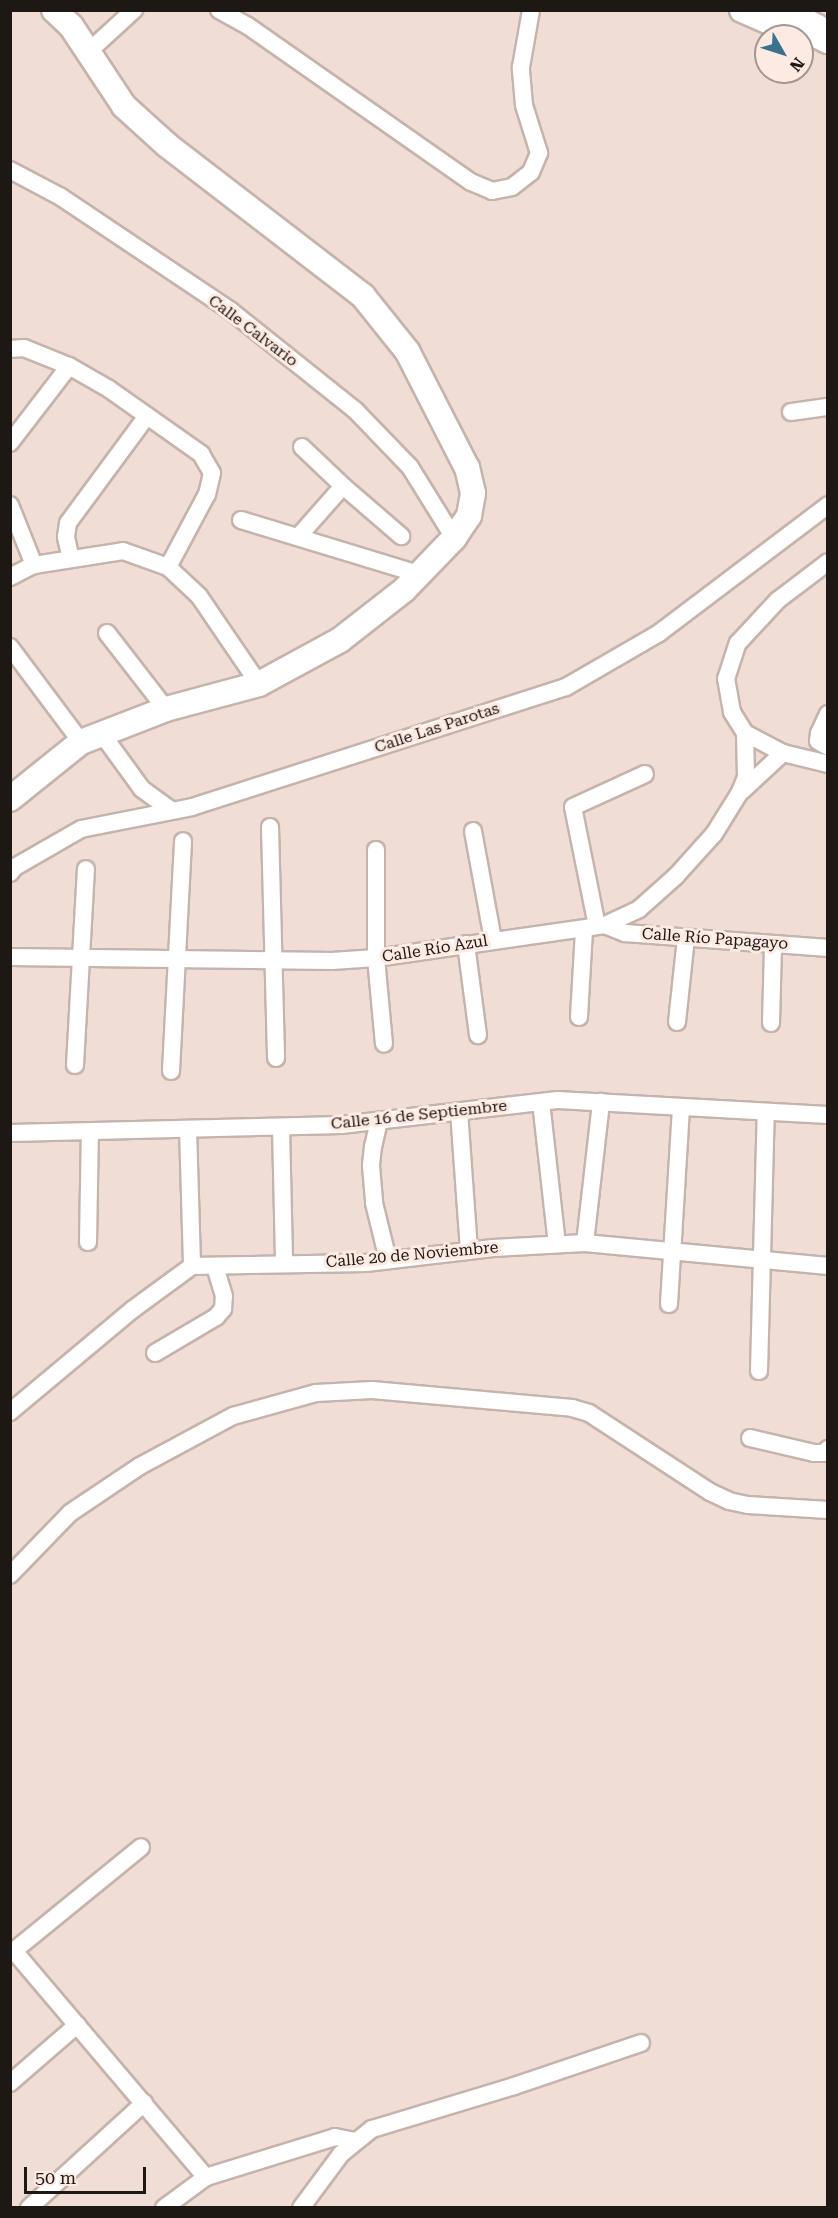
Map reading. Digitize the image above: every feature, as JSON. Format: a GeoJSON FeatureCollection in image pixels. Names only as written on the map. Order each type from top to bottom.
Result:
{"type":"FeatureCollection","features":[{"type":"Feature","properties":{"kind":"highway"},"geometry":{"type":"LineString","coordinates":[[776,10],[828,38]]}},
{"type":"Feature","properties":{"kind":"street"},"geometry":{"type":"LineString","coordinates":[[14,790],[92,738],[166,709],[259,684],[340,640],[404,590],[453,538],[469,516],[473,493],[467,468],[407,351],[363,296],[167,145],[124,106],[71,27],[54,10]]}},
{"type":"Feature","properties":{"kind":"street"},"geometry":{"type":"LineString","coordinates":[[87,53],[134,10]]}},
{"type":"Feature","properties":{"kind":"street"},"geometry":{"type":"LineString","coordinates":[[219,10],[248,26],[471,182],[492,191],[512,187],[531,172],[538,153],[524,105],[521,67],[531,10]]}},
{"type":"Feature","properties":{"kind":"street"},"geometry":{"type":"LineString","coordinates":[[742,10],[774,24]]}},
{"type":"Feature","properties":{"kind":"street"},"geometry":{"type":"LineString","coordinates":[[814,41],[828,47]]}},
{"type":"Feature","properties":{"kind":"street","name":"Calle Calvario"},"geometry":{"type":"LineString","coordinates":[[10,170],[61,197],[231,311],[355,410],[410,467],[453,538]]}},
{"type":"Feature","properties":{"kind":"street"},"geometry":{"type":"LineString","coordinates":[[10,349],[24,348],[69,366],[109,389],[201,454],[212,473],[207,494],[168,567]]}},
{"type":"Feature","properties":{"kind":"street"},"geometry":{"type":"LineString","coordinates":[[10,443],[69,366]]}},
{"type":"Feature","properties":{"kind":"street"},"geometry":{"type":"LineString","coordinates":[[791,412],[828,407]]}},
{"type":"Feature","properties":{"kind":"street"},"geometry":{"type":"LineString","coordinates":[[71,559],[66,537],[68,523],[147,416]]}},
{"type":"Feature","properties":{"kind":"street"},"geometry":{"type":"LineString","coordinates":[[302,447],[401,536]]}},
{"type":"Feature","properties":{"kind":"street"},"geometry":{"type":"LineString","coordinates":[[298,537],[343,486]]}},
{"type":"Feature","properties":{"kind":"street"},"geometry":{"type":"LineString","coordinates":[[10,505],[34,565]]}},
{"type":"Feature","properties":{"kind":"street","name":"Calle Las Parotas"},"geometry":{"type":"LineString","coordinates":[[10,873],[15,867],[81,829],[192,807],[566,687],[658,633],[828,505]]}},
{"type":"Feature","properties":{"kind":"street"},"geometry":{"type":"LineString","coordinates":[[242,520],[419,574]]}},
{"type":"Feature","properties":{"kind":"street"},"geometry":{"type":"LineString","coordinates":[[10,577],[34,565],[123,551],[168,567],[199,596],[259,684]]}},
{"type":"Feature","properties":{"kind":"street"},"geometry":{"type":"LineString","coordinates":[[828,562],[778,600],[738,644],[726,679],[732,712],[745,733],[783,753],[828,764]]}},
{"type":"Feature","properties":{"kind":"street"},"geometry":{"type":"LineString","coordinates":[[106,633],[166,709]]}},
{"type":"Feature","properties":{"kind":"street"},"geometry":{"type":"LineString","coordinates":[[10,647],[92,738],[142,789],[172,811]]}},
{"type":"Feature","properties":{"kind":"street"},"geometry":{"type":"LineString","coordinates":[[828,714],[819,733],[818,741],[828,747]]}},
{"type":"Feature","properties":{"kind":"street","name":"Calle Río Azul"},"geometry":{"type":"LineString","coordinates":[[10,957],[273,962],[376,958],[595,927],[639,909],[676,876],[714,834],[740,792],[746,777],[745,733]]}},
{"type":"Feature","properties":{"kind":"street"},"geometry":{"type":"LineString","coordinates":[[740,792],[783,753]]}},
{"type":"Feature","properties":{"kind":"street"},"geometry":{"type":"LineString","coordinates":[[579,1017],[595,927],[573,807],[645,774]]}},
{"type":"Feature","properties":{"kind":"street"},"geometry":{"type":"LineString","coordinates":[[270,826],[276,1058]]}},
{"type":"Feature","properties":{"kind":"street"},"geometry":{"type":"LineString","coordinates":[[473,831],[493,940]]}},
{"type":"Feature","properties":{"kind":"street"},"geometry":{"type":"LineString","coordinates":[[171,1071],[183,841]]}},
{"type":"Feature","properties":{"kind":"street"},"geometry":{"type":"LineString","coordinates":[[376,850],[376,958],[384,1044]]}},
{"type":"Feature","properties":{"kind":"street"},"geometry":{"type":"LineString","coordinates":[[75,1065],[86,869]]}},
{"type":"Feature","properties":{"kind":"street","name":"Calle Río Papagayo"},"geometry":{"type":"LineString","coordinates":[[595,927],[625,933],[828,948]]}},
{"type":"Feature","properties":{"kind":"street"},"geometry":{"type":"LineString","coordinates":[[677,1022],[686,938]]}},
{"type":"Feature","properties":{"kind":"street"},"geometry":{"type":"LineString","coordinates":[[466,944],[478,1035]]}},
{"type":"Feature","properties":{"kind":"street"},"geometry":{"type":"LineString","coordinates":[[771,1023],[773,944]]}},
{"type":"Feature","properties":{"kind":"street","name":"Calle 16 de Septiembre"},"geometry":{"type":"LineString","coordinates":[[10,1133],[341,1125],[558,1100],[828,1115]]}},
{"type":"Feature","properties":{"kind":"street"},"geometry":{"type":"LineString","coordinates":[[541,1102],[557,1244]]}},
{"type":"Feature","properties":{"kind":"street"},"geometry":{"type":"LineString","coordinates":[[585,1243],[601,1102]]}},
{"type":"Feature","properties":{"kind":"street"},"geometry":{"type":"LineString","coordinates":[[669,1304],[681,1107]]}},
{"type":"Feature","properties":{"kind":"street"},"geometry":{"type":"LineString","coordinates":[[459,1111],[470,1251]]}},
{"type":"Feature","properties":{"kind":"street"},"geometry":{"type":"LineString","coordinates":[[759,1371],[766,1112]]}},
{"type":"Feature","properties":{"kind":"street"},"geometry":{"type":"LineString","coordinates":[[379,1121],[371,1166],[374,1203],[388,1260]]}},
{"type":"Feature","properties":{"kind":"street"},"geometry":{"type":"LineString","coordinates":[[281,1127],[284,1264]]}},
{"type":"Feature","properties":{"kind":"street"},"geometry":{"type":"LineString","coordinates":[[10,1412],[132,1310],[192,1266],[188,1129]]}},
{"type":"Feature","properties":{"kind":"street"},"geometry":{"type":"LineString","coordinates":[[88,1242],[90,1131]]}},
{"type":"Feature","properties":{"kind":"street","name":"Calle 20 de Noviembre"},"geometry":{"type":"LineString","coordinates":[[192,1266],[388,1260],[470,1251],[585,1243],[674,1249],[828,1266]]}},
{"type":"Feature","properties":{"kind":"street"},"geometry":{"type":"LineString","coordinates":[[155,1353],[216,1317],[223,1308],[224,1296],[214,1266]]}},
{"type":"Feature","properties":{"kind":"street"},"geometry":{"type":"LineString","coordinates":[[10,1575],[70,1513],[140,1466],[233,1416],[316,1393],[372,1390],[572,1408],[589,1413],[710,1492],[729,1501],[748,1506],[828,1510]]}},
{"type":"Feature","properties":{"kind":"street"},"geometry":{"type":"LineString","coordinates":[[750,1438],[814,1453],[826,1451]]}},
{"type":"Feature","properties":{"kind":"street"},"geometry":{"type":"LineString","coordinates":[[141,1847],[12,1952],[206,2177]]}},
{"type":"Feature","properties":{"kind":"street"},"geometry":{"type":"LineString","coordinates":[[10,2083],[76,2025]]}},
{"type":"Feature","properties":{"kind":"street"},"geometry":{"type":"LineString","coordinates":[[301,2208],[341,2154],[372,2129],[514,2086],[641,2043]]}},
{"type":"Feature","properties":{"kind":"street"},"geometry":{"type":"LineString","coordinates":[[29,2208],[144,2103]]}},
{"type":"Feature","properties":{"kind":"street"},"geometry":{"type":"LineString","coordinates":[[164,2208],[206,2177],[335,2137],[356,2141]]}}]}
